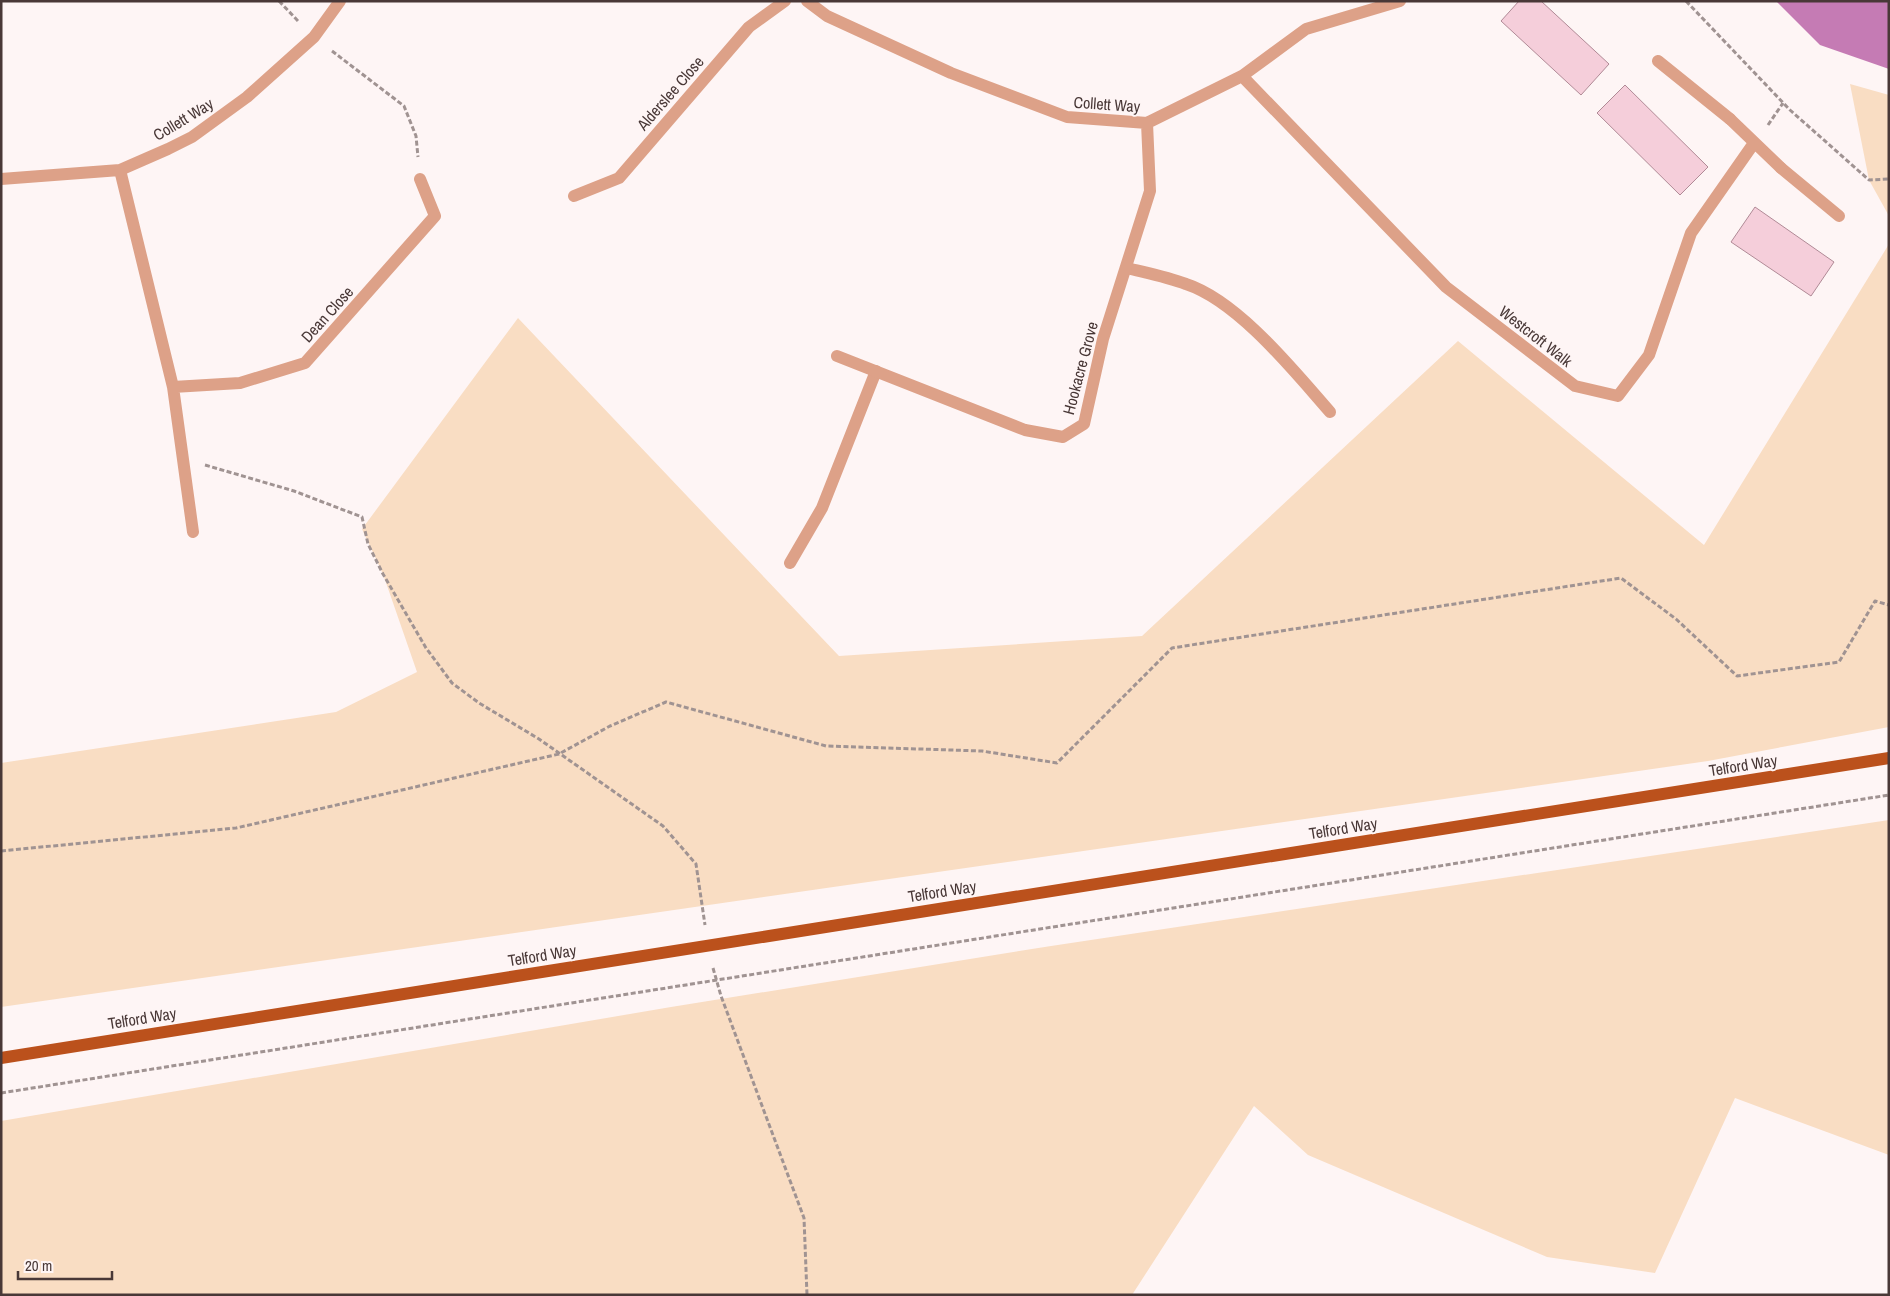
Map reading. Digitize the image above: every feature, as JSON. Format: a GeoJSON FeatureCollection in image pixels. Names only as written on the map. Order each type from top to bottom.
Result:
{"type":"FeatureCollection","features":[{"type":"Feature","properties":{"kind":"main road","name":"Telford Way"},"geometry":{"type":"LineString","coordinates":[[1,1058],[1889,758]]}},
{"type":"Feature","properties":{"kind":"street","name":"Collett Way"},"geometry":{"type":"LineString","coordinates":[[1,179],[120,170],[192,136],[247,97],[314,37],[340,1]]}},
{"type":"Feature","properties":{"kind":"street","name":"Alderslee Close"},"geometry":{"type":"LineString","coordinates":[[574,196],[619,178],[749,27],[786,1]]}},
{"type":"Feature","properties":{"kind":"street","name":"Collett Way"},"geometry":{"type":"LineString","coordinates":[[807,1],[827,16],[951,73],[1067,117],[1147,123],[1242,76],[1306,29],[1400,1]]}},
{"type":"Feature","properties":{"kind":"street"},"geometry":{"type":"LineString","coordinates":[[1658,61],[1730,119],[1781,168],[1839,216]]}},
{"type":"Feature","properties":{"kind":"street","name":"Westcroft Walk"},"geometry":{"type":"LineString","coordinates":[[1242,76],[1446,287],[1575,386],[1618,396],[1649,355],[1691,233],[1754,143]]}},
{"type":"Feature","properties":{"kind":"street","name":"Hookacre Grove"},"geometry":{"type":"LineString","coordinates":[[837,356],[1025,430],[1063,437],[1084,424],[1103,339],[1150,191],[1147,123]]}},
{"type":"Feature","properties":{"kind":"street"},"geometry":{"type":"LineString","coordinates":[[120,170],[173,387],[193,532]]}},
{"type":"Feature","properties":{"kind":"street","name":"Dean Close"},"geometry":{"type":"LineString","coordinates":[[173,387],[240,382],[305,363],[436,216],[420,179]]}},
{"type":"Feature","properties":{"kind":"street"},"geometry":{"type":"LineString","coordinates":[[1127,268],[1188,284],[1227,307],[1277,351],[1330,412]]}},
{"type":"Feature","properties":{"kind":"street"},"geometry":{"type":"LineString","coordinates":[[790,563],[822,508],[876,371]]}},
{"type":"Feature","properties":{"kind":"path"},"geometry":{"type":"LineString","coordinates":[[1686,1],[1790,110],[1869,180],[1889,180]]}},
{"type":"Feature","properties":{"kind":"path"},"geometry":{"type":"LineString","coordinates":[[314,37],[404,106],[416,136],[420,179]]}},
{"type":"Feature","properties":{"kind":"path"},"geometry":{"type":"LineString","coordinates":[[183,459],[294,491],[362,517],[368,544],[383,574],[426,648],[452,683],[663,826],[696,864],[707,945],[715,980],[804,1218],[807,1295]]}},
{"type":"Feature","properties":{"kind":"path"},"geometry":{"type":"LineString","coordinates":[[1,852],[236,828],[559,754],[610,726],[666,702],[826,746],[982,751],[1057,763],[1172,648],[1620,578],[1676,619],[1737,676],[1839,662],[1875,601],[1889,604]]}},
{"type":"Feature","properties":{"kind":"path"},"geometry":{"type":"LineString","coordinates":[[1,1093],[1889,795]]}},
{"type":"Feature","properties":{"kind":"shaded area"},"geometry":{"type":"Polygon","coordinates":[[[1776,1],[1889,1],[1889,69],[1820,45],[1776,1]]]}},
{"type":"Feature","properties":{"kind":"shaded area"},"geometry":{"type":"Polygon","coordinates":[[[1850,84],[1889,95],[1889,216],[1869,180],[1850,84]]]}},
{"type":"Feature","properties":{"kind":"shaded area"},"geometry":{"type":"Polygon","coordinates":[[[1889,244],[1889,727],[1708,761],[1,1007],[1,763],[336,712],[417,672],[383,574],[362,529],[518,318],[839,656],[1142,636],[1458,341],[1704,545],[1889,244]]]}},
{"type":"Feature","properties":{"kind":"shaded area"},"geometry":{"type":"Polygon","coordinates":[[[1889,820],[1889,1155],[1735,1098],[1655,1273],[1547,1257],[1308,1155],[1254,1106],[1132,1295],[1,1295],[1,1121],[671,1007],[1051,946],[1889,820]]]}},
{"type":"Feature","properties":{"kind":"building"},"geometry":{"type":"Polygon","coordinates":[[[1519,1],[1541,1],[1609,64],[1581,95],[1501,21],[1519,1]]]}},
{"type":"Feature","properties":{"kind":"building"},"geometry":{"type":"Polygon","coordinates":[[[1625,85],[1708,167],[1680,195],[1597,113],[1625,85]]]}},
{"type":"Feature","properties":{"kind":"building"},"geometry":{"type":"Polygon","coordinates":[[[1755,207],[1834,262],[1811,296],[1731,242],[1755,207]]]}}]}
